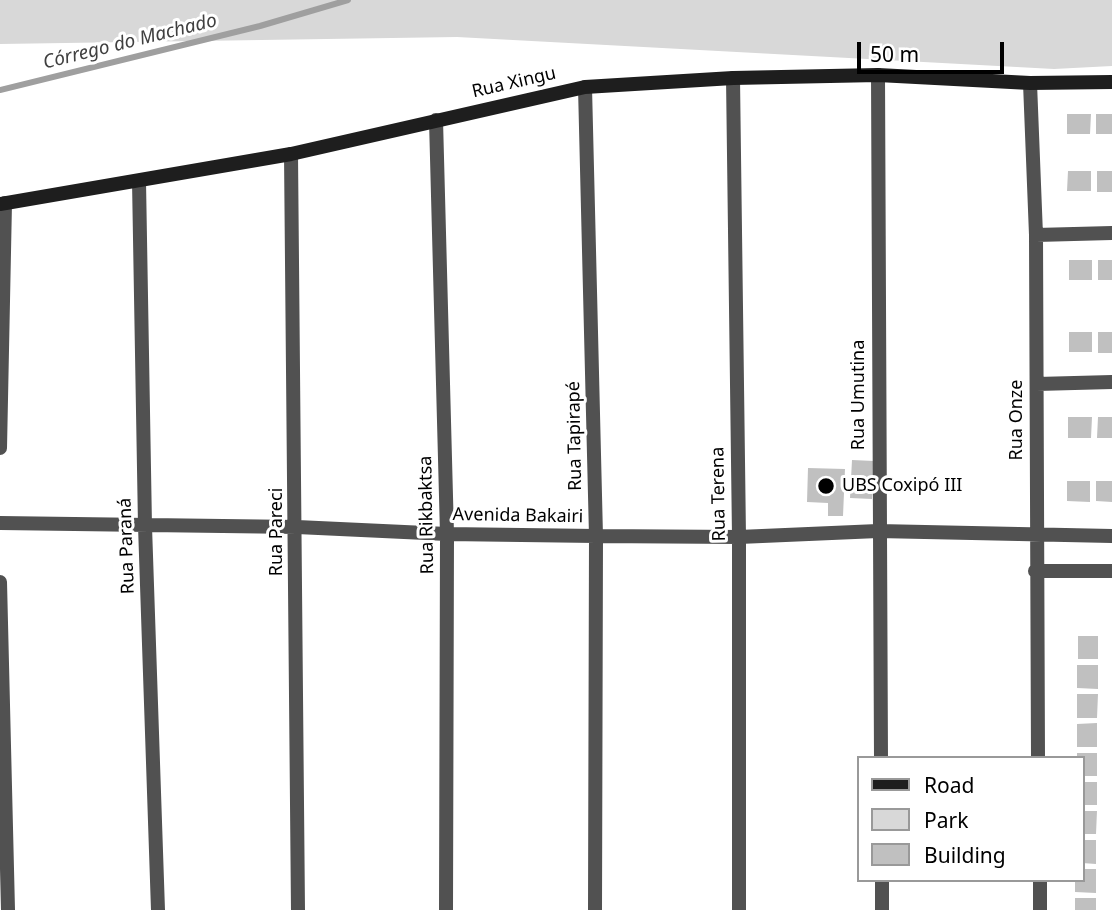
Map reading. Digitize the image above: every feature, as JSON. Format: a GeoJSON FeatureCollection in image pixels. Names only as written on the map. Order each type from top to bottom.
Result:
{"type":"FeatureCollection","features":[{"type":"Feature","properties":{"kind":"street","name":"Rua Xingu"},"geometry":{"type":"LineString","coordinates":[[2,203],[291,154],[585,87],[733,78],[878,75],[1045,84],[1112,82]]}},
{"type":"Feature","properties":{"kind":"street","name":"Rua Umutina"},"geometry":{"type":"LineString","coordinates":[[878,75],[881,756]]}},
{"type":"Feature","properties":{"kind":"street","name":"Rua Terena"},"geometry":{"type":"LineString","coordinates":[[733,78],[739,537],[739,910]]}},
{"type":"Feature","properties":{"kind":"street","name":"Rua Onze"},"geometry":{"type":"LineString","coordinates":[[1030,83],[1036,235],[1035,571],[1038,756]]}},
{"type":"Feature","properties":{"kind":"street","name":"Rua Tapirapé"},"geometry":{"type":"LineString","coordinates":[[585,87],[596,536],[595,910]]}},
{"type":"Feature","properties":{"kind":"street","name":"Rua Rikbaktsa"},"geometry":{"type":"LineString","coordinates":[[436,120],[447,534],[446,910]]}},
{"type":"Feature","properties":{"kind":"street","name":"Rua Pareci"},"geometry":{"type":"LineString","coordinates":[[291,154],[297,527],[298,910]]}},
{"type":"Feature","properties":{"kind":"street","name":"Rua Paraná"},"geometry":{"type":"LineString","coordinates":[[139,181],[145,526],[158,910]]}},
{"type":"Feature","properties":{"kind":"street"},"geometry":{"type":"LineString","coordinates":[[0,448],[2,203]]}},
{"type":"Feature","properties":{"kind":"street"},"geometry":{"type":"LineString","coordinates":[[1036,235],[1112,233]]}},
{"type":"Feature","properties":{"kind":"street"},"geometry":{"type":"LineString","coordinates":[[1037,384],[1112,382]]}},
{"type":"Feature","properties":{"kind":"street","name":"Avenida Bakairi"},"geometry":{"type":"LineString","coordinates":[[0,523],[297,527],[447,534],[596,536],[739,537],[878,531],[1112,536]]}},
{"type":"Feature","properties":{"kind":"street"},"geometry":{"type":"LineString","coordinates":[[1035,571],[1112,571]]}},
{"type":"Feature","properties":{"kind":"street"},"geometry":{"type":"LineString","coordinates":[[0,582],[8,910]]}},
{"type":"Feature","properties":{"kind":"street"},"geometry":{"type":"LineString","coordinates":[[882,882],[882,910]]}},
{"type":"Feature","properties":{"kind":"street"},"geometry":{"type":"LineString","coordinates":[[1040,882],[1040,910]]}},
{"type":"Feature","properties":{"kind":"green space"},"geometry":{"type":"Polygon","coordinates":[[[0,0],[1112,0],[1112,66],[1054,69],[457,37],[0,44],[0,0]]]}},
{"type":"Feature","properties":{"kind":"building"},"geometry":{"type":"Polygon","coordinates":[[[1067,114],[1091,114],[1090,134],[1067,134],[1067,114]]]}},
{"type":"Feature","properties":{"kind":"building"},"geometry":{"type":"Polygon","coordinates":[[[1096,114],[1112,114],[1112,134],[1096,134],[1096,114]]]}},
{"type":"Feature","properties":{"kind":"building"},"geometry":{"type":"Polygon","coordinates":[[[1068,171],[1091,171],[1091,191],[1067,191],[1068,171]]]}},
{"type":"Feature","properties":{"kind":"building"},"geometry":{"type":"Polygon","coordinates":[[[1097,171],[1112,171],[1112,192],[1097,192],[1097,171]]]}},
{"type":"Feature","properties":{"kind":"building"},"geometry":{"type":"Polygon","coordinates":[[[1069,260],[1092,260],[1092,280],[1069,280],[1069,260]]]}},
{"type":"Feature","properties":{"kind":"building"},"geometry":{"type":"Polygon","coordinates":[[[1098,260],[1112,260],[1112,280],[1098,280],[1098,260]]]}},
{"type":"Feature","properties":{"kind":"building"},"geometry":{"type":"Polygon","coordinates":[[[1069,332],[1092,332],[1092,352],[1069,352],[1069,332]]]}},
{"type":"Feature","properties":{"kind":"building"},"geometry":{"type":"Polygon","coordinates":[[[1098,332],[1112,332],[1112,353],[1098,353],[1098,332]]]}},
{"type":"Feature","properties":{"kind":"building"},"geometry":{"type":"Polygon","coordinates":[[[1068,417],[1092,417],[1091,438],[1068,438],[1068,417]]]}},
{"type":"Feature","properties":{"kind":"building"},"geometry":{"type":"Polygon","coordinates":[[[1098,417],[1112,417],[1112,438],[1097,438],[1098,417]]]}},
{"type":"Feature","properties":{"kind":"building"},"geometry":{"type":"Polygon","coordinates":[[[852,460],[874,461],[872,499],[850,498],[852,460]]]}},
{"type":"Feature","properties":{"kind":"building","name":"UBS Coxipó III"},"geometry":{"type":"Polygon","coordinates":[[[808,468],[845,469],[843,516],[828,516],[828,503],[807,502],[808,468]]]}},
{"type":"Feature","properties":{"kind":"building"},"geometry":{"type":"Polygon","coordinates":[[[1067,481],[1090,481],[1090,502],[1067,501],[1067,481]]]}},
{"type":"Feature","properties":{"kind":"building"},"geometry":{"type":"Polygon","coordinates":[[[1096,481],[1112,481],[1112,502],[1096,501],[1096,481]]]}},
{"type":"Feature","properties":{"kind":"building"},"geometry":{"type":"Polygon","coordinates":[[[1078,636],[1098,636],[1098,659],[1078,659],[1078,636]]]}},
{"type":"Feature","properties":{"kind":"building"},"geometry":{"type":"Polygon","coordinates":[[[1077,665],[1098,665],[1098,689],[1077,688],[1077,665]]]}},
{"type":"Feature","properties":{"kind":"building"},"geometry":{"type":"Polygon","coordinates":[[[1077,694],[1098,694],[1097,718],[1077,718],[1077,694]]]}},
{"type":"Feature","properties":{"kind":"building"},"geometry":{"type":"Polygon","coordinates":[[[1097,723],[1097,747],[1077,747],[1077,724],[1097,723]]]}},
{"type":"Feature","properties":{"kind":"building"},"geometry":{"type":"Polygon","coordinates":[[[1077,753],[1097,753],[1097,776],[1084,776],[1084,756],[1077,756],[1077,753]]]}},
{"type":"Feature","properties":{"kind":"building"},"geometry":{"type":"Polygon","coordinates":[[[1084,782],[1097,782],[1097,805],[1084,805],[1084,782]]]}},
{"type":"Feature","properties":{"kind":"building"},"geometry":{"type":"Polygon","coordinates":[[[1084,811],[1097,811],[1096,834],[1084,834],[1084,811]]]}},
{"type":"Feature","properties":{"kind":"building"},"geometry":{"type":"Polygon","coordinates":[[[1084,840],[1096,840],[1096,864],[1084,863],[1084,840]]]}},
{"type":"Feature","properties":{"kind":"building"},"geometry":{"type":"Polygon","coordinates":[[[1084,869],[1096,869],[1096,893],[1075,892],[1075,882],[1084,882],[1084,869]]]}},
{"type":"Feature","properties":{"kind":"building"},"geometry":{"type":"Polygon","coordinates":[[[1075,898],[1096,898],[1096,910],[1075,910],[1075,898]]]}},
{"type":"Feature","properties":{"kind":"waterway","name":"Córrego do Machado"},"geometry":{"type":"LineString","coordinates":[[0,90],[260,26],[348,0]]}},
{"type":"Feature","properties":{"kind":"place","name":"UBS Coxipó III"},"geometry":{"type":"Point","coordinates":[826,486]}}]}
